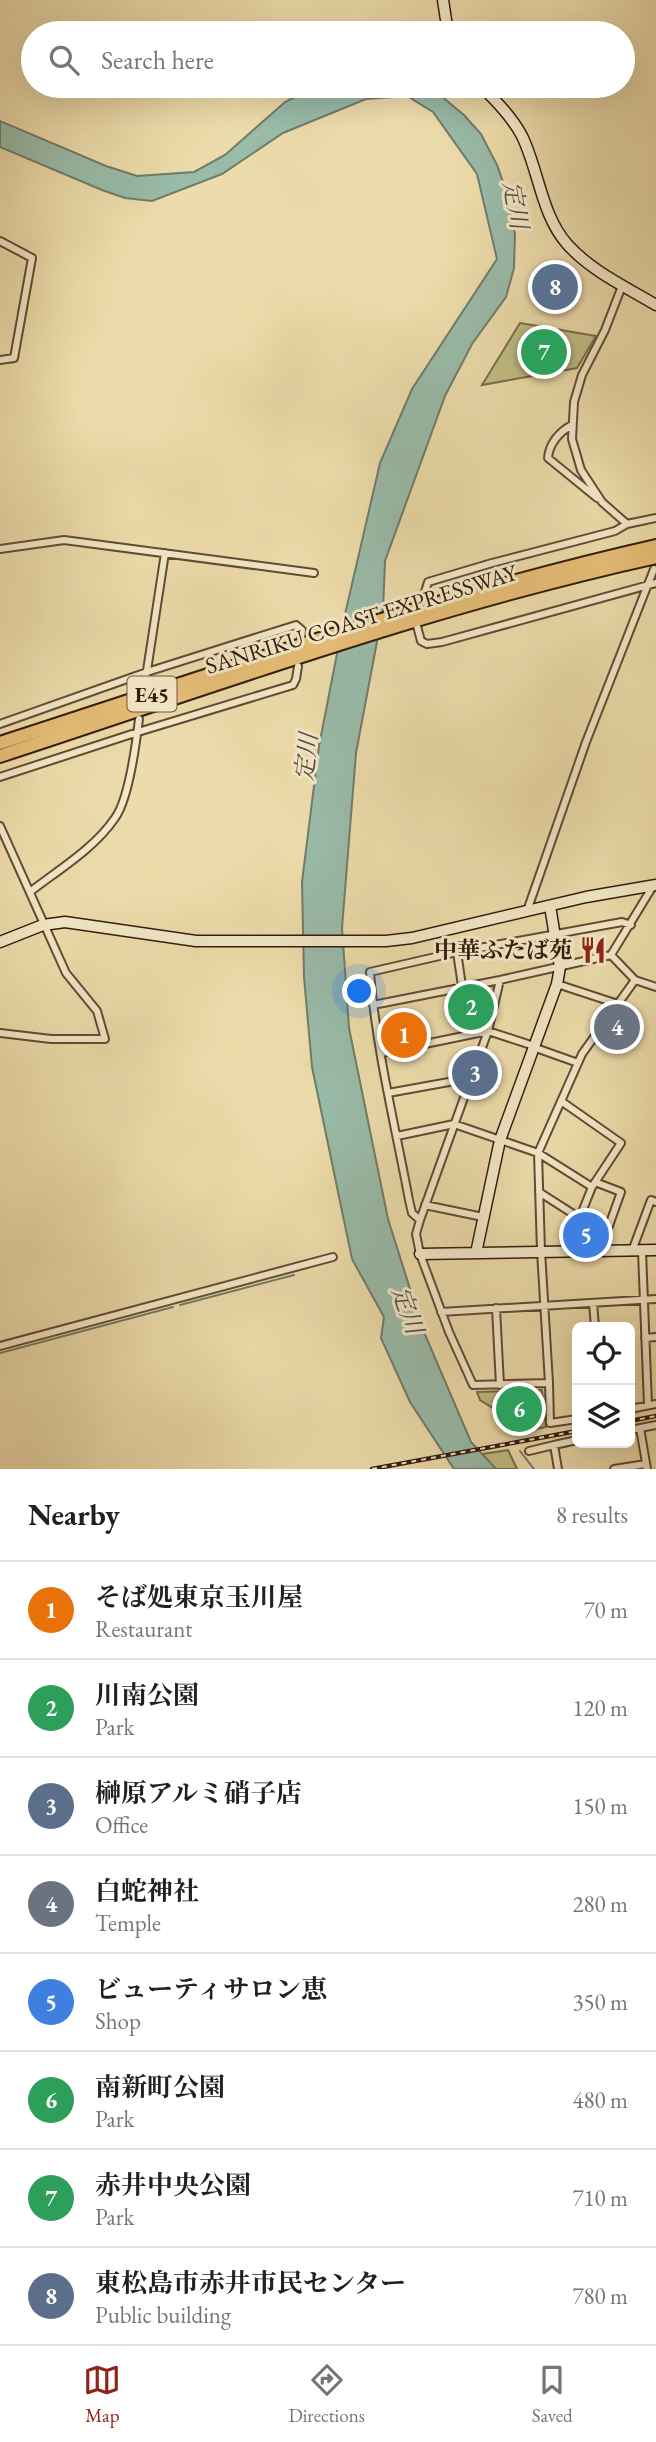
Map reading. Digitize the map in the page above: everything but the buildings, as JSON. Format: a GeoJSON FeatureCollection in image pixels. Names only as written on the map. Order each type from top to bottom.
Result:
{"type":"FeatureCollection","features":[{"type":"Feature","properties":{"kind":"highway","name":"SANRIKU COAST EXPRESSWAY"},"geometry":{"type":"LineString","coordinates":[[0,743],[301,652],[532,577],[656,546]]}},
{"type":"Feature","properties":{"kind":"highway","name":"SANRIKU COAST EXPRESSWAY"},"geometry":{"type":"LineString","coordinates":[[418,615],[561,581],[655,563]]}},
{"type":"Feature","properties":{"kind":"highway","name":"SANRIKU COAST EXPRESSWAY"},"geometry":{"type":"LineString","coordinates":[[0,756],[301,652]]}},
{"type":"Feature","properties":{"kind":"street"},"geometry":{"type":"LineString","coordinates":[[443,0],[446,21]]}},
{"type":"Feature","properties":{"kind":"street"},"geometry":{"type":"LineString","coordinates":[[492,98],[517,127],[551,218],[567,244],[622,286],[656,305]]}},
{"type":"Feature","properties":{"kind":"street"},"geometry":{"type":"LineString","coordinates":[[0,241],[32,258],[14,358],[0,360]]}},
{"type":"Feature","properties":{"kind":"street"},"geometry":{"type":"LineString","coordinates":[[602,502],[581,470],[572,439],[574,402],[582,375],[605,330],[622,286]]}},
{"type":"Feature","properties":{"kind":"street"},"geometry":{"type":"LineString","coordinates":[[572,425],[564,429],[549,447],[548,458],[627,524]]}},
{"type":"Feature","properties":{"kind":"street"},"geometry":{"type":"LineString","coordinates":[[656,518],[428,582],[418,615],[421,641],[427,644],[442,642],[656,583]]}},
{"type":"Feature","properties":{"kind":"street"},"geometry":{"type":"LineString","coordinates":[[0,549],[64,540],[314,573]]}},
{"type":"Feature","properties":{"kind":"street"},"geometry":{"type":"LineString","coordinates":[[146,675],[165,553]]}},
{"type":"Feature","properties":{"kind":"street"},"geometry":{"type":"LineString","coordinates":[[527,911],[586,742],[655,563]]}},
{"type":"Feature","properties":{"kind":"street"},"geometry":{"type":"LineString","coordinates":[[0,724],[296,625],[302,630],[301,652],[293,685],[0,777]]}},
{"type":"Feature","properties":{"kind":"street"},"geometry":{"type":"LineString","coordinates":[[30,892],[96,840],[117,817],[128,783],[139,719]]}},
{"type":"Feature","properties":{"kind":"street"},"geometry":{"type":"LineString","coordinates":[[0,825],[65,973],[97,1011],[105,1039],[51,1039],[0,1033]]}},
{"type":"Feature","properties":{"kind":"street"},"geometry":{"type":"LineString","coordinates":[[0,942],[43,925],[74,923],[195,941],[412,939],[586,897],[654,886]]}},
{"type":"Feature","properties":{"kind":"street"},"geometry":{"type":"LineString","coordinates":[[373,1005],[611,955],[654,886]]}},
{"type":"Feature","properties":{"kind":"street"},"geometry":{"type":"LineString","coordinates":[[476,1253],[500,1140],[557,984],[560,967],[550,906]]}},
{"type":"Feature","properties":{"kind":"street"},"geometry":{"type":"LineString","coordinates":[[420,1220],[411,1213],[381,1053],[370,972],[554,933],[622,922],[631,925]]}},
{"type":"Feature","properties":{"kind":"street"},"geometry":{"type":"LineString","coordinates":[[457,952],[462,986]]}},
{"type":"Feature","properties":{"kind":"street"},"geometry":{"type":"LineString","coordinates":[[611,955],[635,980],[656,987]]}},
{"type":"Feature","properties":{"kind":"street"},"geometry":{"type":"LineString","coordinates":[[500,980],[488,1031],[416,1234],[420,1254],[441,1312],[473,1385],[549,1383]]}},
{"type":"Feature","properties":{"kind":"street"},"geometry":{"type":"LineString","coordinates":[[572,1420],[551,1423],[538,1153],[582,1054],[635,980]]}},
{"type":"Feature","properties":{"kind":"street"},"geometry":{"type":"LineString","coordinates":[[557,984],[618,1004]]}},
{"type":"Feature","properties":{"kind":"street"},"geometry":{"type":"LineString","coordinates":[[381,1053],[488,1031],[578,1063]]}},
{"type":"Feature","properties":{"kind":"street"},"geometry":{"type":"LineString","coordinates":[[388,1093],[471,1078]]}},
{"type":"Feature","properties":{"kind":"street"},"geometry":{"type":"LineString","coordinates":[[562,1101],[621,1143],[593,1184],[566,1252]]}},
{"type":"Feature","properties":{"kind":"street"},"geometry":{"type":"LineString","coordinates":[[397,1136],[454,1124],[538,1153],[593,1184],[621,1192],[600,1251]]}},
{"type":"Feature","properties":{"kind":"street"},"geometry":{"type":"LineString","coordinates":[[539,1192],[578,1217]]}},
{"type":"Feature","properties":{"kind":"street"},"geometry":{"type":"LineString","coordinates":[[652,1405],[637,1251],[651,1200],[656,1202]]}},
{"type":"Feature","properties":{"kind":"street"},"geometry":{"type":"LineString","coordinates":[[425,1205],[483,1217]]}},
{"type":"Feature","properties":{"kind":"street"},"geometry":{"type":"LineString","coordinates":[[420,1254],[656,1250]]}},
{"type":"Feature","properties":{"kind":"street"},"geometry":{"type":"LineString","coordinates":[[0,1346],[333,1257]]}},
{"type":"Feature","properties":{"kind":"street"},"geometry":{"type":"LineString","coordinates":[[441,1312],[656,1299]]}},
{"type":"Feature","properties":{"kind":"street"},"geometry":{"type":"LineString","coordinates":[[593,1303],[595,1322]]}},
{"type":"Feature","properties":{"kind":"street"},"geometry":{"type":"LineString","coordinates":[[496,1308],[499,1385]]}},
{"type":"Feature","properties":{"kind":"street"},"geometry":{"type":"LineString","coordinates":[[645,1338],[656,1338]]}},
{"type":"Feature","properties":{"kind":"street"},"geometry":{"type":"LineString","coordinates":[[635,1430],[656,1425]]}},
{"type":"Feature","properties":{"kind":"street"},"geometry":{"type":"LineString","coordinates":[[614,1469],[647,1466],[640,1429]]}},
{"type":"Feature","properties":{"kind":"street"},"geometry":{"type":"LineString","coordinates":[[529,1451],[572,1441]]}},
{"type":"Feature","properties":{"kind":"street"},"geometry":{"type":"LineString","coordinates":[[554,1445],[558,1469]]}},
{"type":"Feature","properties":{"kind":"shaded area"},"geometry":{"type":"Polygon","coordinates":[[[520,323],[596,336],[577,368],[482,385],[520,323]]]}},
{"type":"Feature","properties":{"kind":"shaded area"},"geometry":{"type":"Polygon","coordinates":[[[499,983],[483,1029],[463,1033],[462,1021],[454,1022],[449,993],[499,983]]]}},
{"type":"Feature","properties":{"kind":"shaded area"},"geometry":{"type":"Polygon","coordinates":[[[542,1390],[546,1427],[521,1432],[514,1421],[480,1400],[477,1392],[542,1390]]]}},
{"type":"Feature","properties":{"kind":"shaded area"},"geometry":{"type":"Polygon","coordinates":[[[508,1450],[517,1469],[495,1469],[482,1454],[508,1450]]]}},
{"type":"Feature","properties":{"kind":"water"},"geometry":{"type":"Polygon","coordinates":[[[293,98],[380,98],[366,99],[283,133],[222,174],[152,201],[125,198],[102,190],[0,147],[0,121],[106,166],[137,176],[194,172],[225,155],[293,98]]]}},
{"type":"Feature","properties":{"kind":"water","name":"定川"},"geometry":{"type":"Polygon","coordinates":[[[410,98],[443,98],[481,134],[497,165],[507,193],[515,234],[514,268],[506,297],[472,344],[445,396],[385,561],[383,610],[356,753],[342,928],[349,1028],[388,1219],[423,1330],[471,1442],[496,1469],[454,1469],[410,1402],[381,1338],[384,1317],[352,1259],[312,1067],[304,977],[302,882],[319,746],[343,623],[380,463],[412,389],[497,259],[477,174],[433,112],[410,98]]]}},
{"type":"Feature","properties":{"kind":"waterway"},"geometry":{"type":"LineString","coordinates":[[180,1305],[294,1275]]}},
{"type":"Feature","properties":{"kind":"waterway"},"geometry":{"type":"LineString","coordinates":[[0,1353],[173,1307]]}},
{"type":"Feature","properties":{"kind":"waterway"},"geometry":{"type":"LineString","coordinates":[[520,1451],[534,1469]]}},
{"type":"Feature","properties":{"kind":"tunnel"},"geometry":{"type":"LineString","coordinates":[[143,697],[146,677]]}},
{"type":"Feature","properties":{"kind":"railway"},"geometry":{"type":"LineString","coordinates":[[635,1420],[656,1416]]}},
{"type":"Feature","properties":{"kind":"railway"},"geometry":{"type":"LineString","coordinates":[[372,1469],[572,1432]]}},
{"type":"Feature","properties":{"kind":"place","name":"東松島市赤井市民センター"},"geometry":{"type":"Point","coordinates":[555,287]}},
{"type":"Feature","properties":{"kind":"place","name":"赤井中央公園"},"geometry":{"type":"Point","coordinates":[544,352]}},
{"type":"Feature","properties":{"kind":"place","name":"中華ふたば苑"},"geometry":{"type":"Point","coordinates":[593,950]}},
{"type":"Feature","properties":{"kind":"place","name":"川南公園"},"geometry":{"type":"Point","coordinates":[471,1007]}},
{"type":"Feature","properties":{"kind":"place","name":"白蛇神社"},"geometry":{"type":"Point","coordinates":[617,1027]}},
{"type":"Feature","properties":{"kind":"place","name":"そば処東京玉川屋"},"geometry":{"type":"Point","coordinates":[404,1035]}},
{"type":"Feature","properties":{"kind":"place","name":"榊原アルミ硝子店"},"geometry":{"type":"Point","coordinates":[475,1073]}},
{"type":"Feature","properties":{"kind":"place","name":"ビューティサロン恵"},"geometry":{"type":"Point","coordinates":[586,1235]}},
{"type":"Feature","properties":{"kind":"place","name":"南新町公園"},"geometry":{"type":"Point","coordinates":[519,1409]}}]}
